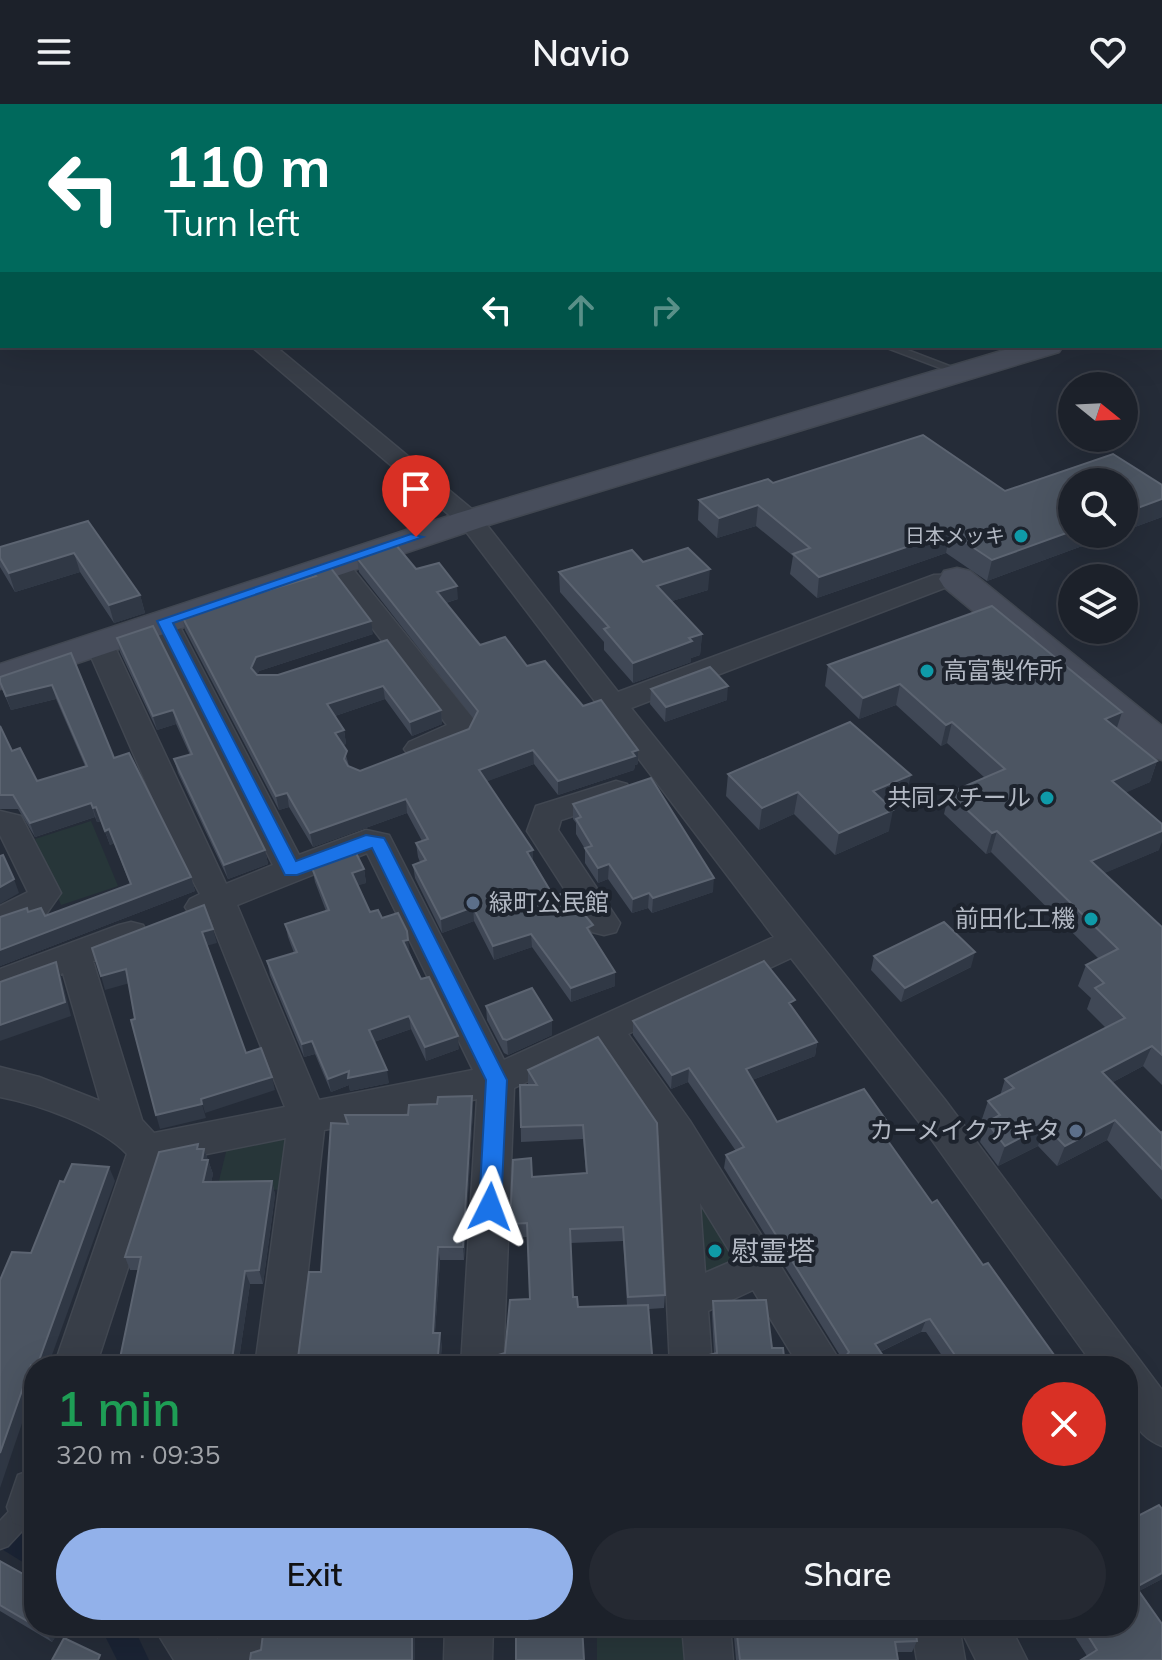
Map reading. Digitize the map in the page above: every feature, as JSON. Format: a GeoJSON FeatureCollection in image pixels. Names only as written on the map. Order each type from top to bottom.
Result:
{"type":"FeatureCollection","features":[{"type":"Feature","properties":{"kind":"street"},"geometry":{"type":"LineString","coordinates":[[264,348],[470,520],[796,941],[932,1111],[1112,1356]]}},
{"type":"Feature","properties":{"kind":"street"},"geometry":{"type":"LineString","coordinates":[[0,677],[470,520],[1042,348]]}},
{"type":"Feature","properties":{"kind":"street"},"geometry":{"type":"LineString","coordinates":[[335,563],[462,724],[459,733],[391,760]]}},
{"type":"Feature","properties":{"kind":"street"},"geometry":{"type":"LineString","coordinates":[[613,704],[943,580],[957,579],[1162,747]]}},
{"type":"Feature","properties":{"kind":"street"},"geometry":{"type":"LineString","coordinates":[[164,621],[291,870]]}},
{"type":"Feature","properties":{"kind":"street"},"geometry":{"type":"LineString","coordinates":[[369,648],[397,639]]}},
{"type":"Feature","properties":{"kind":"street"},"geometry":{"type":"LineString","coordinates":[[99,643],[187,840],[219,900],[307,1115],[277,1356]]}},
{"type":"Feature","properties":{"kind":"street"},"geometry":{"type":"LineString","coordinates":[[604,923],[542,831],[547,813],[668,773]]}},
{"type":"Feature","properties":{"kind":"street"},"geometry":{"type":"LineString","coordinates":[[0,822],[10,824],[45,893],[36,905],[0,919]]}},
{"type":"Feature","properties":{"kind":"street"},"geometry":{"type":"LineString","coordinates":[[0,983],[366,841],[378,843],[496,1080],[482,1356]]}},
{"type":"Feature","properties":{"kind":"street"},"geometry":{"type":"LineString","coordinates":[[0,1082],[26,1087],[136,1139],[307,1115],[496,1080],[796,941]]}},
{"type":"Feature","properties":{"kind":"street"},"geometry":{"type":"LineString","coordinates":[[75,956],[136,1139],[78,1356]]}},
{"type":"Feature","properties":{"kind":"street"},"geometry":{"type":"LineString","coordinates":[[606,1030],[677,1132],[816,1356]]}},
{"type":"Feature","properties":{"kind":"street"},"geometry":{"type":"LineString","coordinates":[[677,1132],[690,1356]]}},
{"type":"Feature","properties":{"kind":"street"},"geometry":{"type":"LineString","coordinates":[[687,1301],[761,1267]]}},
{"type":"Feature","properties":{"kind":"street"},"geometry":{"type":"LineString","coordinates":[[185,1636],[204,1660]]}},
{"type":"Feature","properties":{"kind":"street"},"geometry":{"type":"LineString","coordinates":[[239,1660],[242,1636]]}},
{"type":"Feature","properties":{"kind":"street"},"geometry":{"type":"LineString","coordinates":[[468,1660],[469,1636]]}},
{"type":"Feature","properties":{"kind":"street"},"geometry":{"type":"LineString","coordinates":[[707,1636],[709,1660]]}},
{"type":"Feature","properties":{"kind":"street"},"geometry":{"type":"LineString","coordinates":[[937,1636],[941,1660]]}},
{"type":"Feature","properties":{"kind":"street"},"geometry":{"type":"LineString","coordinates":[[989,1636],[1003,1660]]}},
{"type":"Feature","properties":{"kind":"lane"},"geometry":{"type":"LineString","coordinates":[[893,348],[960,372]]}},
{"type":"Feature","properties":{"kind":"shaded area"},"geometry":{"type":"Polygon","coordinates":[[[91,821],[118,886],[61,905],[35,839],[91,821]]]}},
{"type":"Feature","properties":{"kind":"shaded area"},"geometry":{"type":"Polygon","coordinates":[[[297,1131],[288,1189],[216,1193],[227,1148],[297,1131]]]}},
{"type":"Feature","properties":{"kind":"shaded area"},"geometry":{"type":"Polygon","coordinates":[[[700,1195],[737,1262],[701,1276],[700,1195]]]}},
{"type":"Feature","properties":{"kind":"shaded area"},"geometry":{"type":"Polygon","coordinates":[[[597,1636],[692,1636],[693,1660],[597,1660],[597,1636]]]}},
{"type":"Feature","properties":{"kind":"water"},"geometry":{"type":"Polygon","coordinates":[[[0,1518],[24,1529],[24,1563],[0,1548],[0,1518]]]}},
{"type":"Feature","properties":{"kind":"water"},"geometry":{"type":"Polygon","coordinates":[[[105,1636],[138,1636],[149,1660],[117,1660],[105,1636]]]}},
{"type":"Feature","properties":{"kind":"building"},"geometry":{"type":"Polygon","coordinates":[[[923,435],[1005,491],[1058,473],[1058,536],[992,560],[950,532],[819,577],[793,554],[810,548],[758,505],[719,518],[699,500],[768,479],[773,483],[923,435]]]}},
{"type":"Feature","properties":{"kind":"building"},"geometry":{"type":"Polygon","coordinates":[[[1113,454],[1135,468],[1072,468],[1113,454]]]}},
{"type":"Feature","properties":{"kind":"building"},"geometry":{"type":"Polygon","coordinates":[[[1138,470],[1162,485],[1162,499],[1138,508],[1138,470]]]}},
{"type":"Feature","properties":{"kind":"building"},"geometry":{"type":"Polygon","coordinates":[[[88,521],[140,595],[109,605],[74,553],[9,573],[0,558],[0,547],[88,521]]]}},
{"type":"Feature","properties":{"kind":"building"},"geometry":{"type":"Polygon","coordinates":[[[396,545],[416,569],[439,563],[457,586],[437,592],[480,645],[505,637],[527,666],[545,661],[583,706],[601,700],[638,750],[632,752],[635,756],[558,781],[533,750],[479,770],[533,850],[527,852],[554,897],[566,892],[593,925],[587,928],[615,972],[571,988],[531,934],[493,946],[473,907],[441,919],[413,865],[426,860],[416,843],[428,839],[406,799],[310,833],[287,793],[276,796],[182,616],[316,576],[313,573],[330,567],[371,621],[256,657],[251,668],[257,675],[278,675],[387,640],[441,710],[410,722],[383,686],[327,704],[344,730],[335,733],[347,751],[344,759],[348,766],[360,771],[469,729],[478,711],[357,558],[396,545]]]}},
{"type":"Feature","properties":{"kind":"building"},"geometry":{"type":"Polygon","coordinates":[[[688,548],[710,569],[657,586],[702,634],[689,638],[692,641],[633,663],[604,629],[609,627],[559,572],[632,550],[643,562],[688,548]]]}},
{"type":"Feature","properties":{"kind":"building"},"geometry":{"type":"Polygon","coordinates":[[[992,606],[1122,712],[1105,719],[1157,761],[1112,781],[1162,824],[1162,831],[1091,861],[1162,927],[1162,1055],[1152,1046],[1102,1072],[1162,1132],[1162,1169],[1115,1120],[1065,1146],[1045,1125],[1005,1146],[987,1122],[1000,1115],[988,1101],[1014,1088],[1005,1079],[1125,1018],[1095,988],[1104,983],[1086,965],[1118,949],[997,831],[992,833],[949,793],[1005,769],[952,722],[946,725],[900,684],[863,698],[828,665],[992,606]]]}},
{"type":"Feature","properties":{"kind":"building"},"geometry":{"type":"Polygon","coordinates":[[[153,626],[265,850],[224,865],[174,759],[192,754],[173,710],[153,716],[117,638],[153,626]]]}},
{"type":"Feature","properties":{"kind":"building"},"geometry":{"type":"Polygon","coordinates":[[[71,653],[114,758],[129,753],[191,877],[0,950],[0,917],[27,908],[28,912],[41,908],[45,916],[131,884],[109,829],[105,831],[96,807],[93,808],[91,803],[30,823],[13,795],[0,795],[0,726],[12,751],[20,748],[37,781],[87,766],[52,685],[6,696],[0,682],[0,677],[71,653]]]}},
{"type":"Feature","properties":{"kind":"building"},"geometry":{"type":"Polygon","coordinates":[[[710,667],[728,686],[666,707],[651,689],[710,667]]]}},
{"type":"Feature","properties":{"kind":"building"},"geometry":{"type":"Polygon","coordinates":[[[850,722],[911,775],[873,791],[893,810],[839,833],[798,792],[762,808],[728,774],[850,722]]]}},
{"type":"Feature","properties":{"kind":"building"},"geometry":{"type":"Polygon","coordinates":[[[651,778],[714,878],[653,898],[649,893],[633,899],[609,864],[598,868],[585,848],[592,846],[576,819],[581,817],[573,804],[651,778]]]}},
{"type":"Feature","properties":{"kind":"building"},"geometry":{"type":"Polygon","coordinates":[[[353,847],[364,869],[352,873],[370,912],[378,910],[382,918],[398,913],[407,931],[408,940],[403,941],[421,979],[429,977],[458,1036],[425,1047],[409,1016],[369,1030],[387,1070],[348,1078],[349,1071],[328,1079],[312,1041],[302,1044],[267,961],[297,952],[285,924],[329,910],[312,868],[328,863],[325,858],[353,847]]]}},
{"type":"Feature","properties":{"kind":"building"},"geometry":{"type":"Polygon","coordinates":[[[3,855],[14,879],[0,887],[0,856],[3,855]]]}},
{"type":"Feature","properties":{"kind":"building"},"geometry":{"type":"Polygon","coordinates":[[[204,905],[213,929],[202,932],[246,1053],[261,1048],[272,1077],[201,1099],[202,1104],[156,1115],[131,1020],[135,1019],[126,969],[101,976],[92,948],[204,905]]]}},
{"type":"Feature","properties":{"kind":"building"},"geometry":{"type":"Polygon","coordinates":[[[944,922],[975,952],[905,988],[874,956],[944,922]]]}},
{"type":"Feature","properties":{"kind":"building"},"geometry":{"type":"Polygon","coordinates":[[[764,961],[795,1000],[789,1003],[817,1042],[746,1069],[777,1122],[864,1089],[893,1130],[883,1134],[932,1203],[937,1200],[983,1265],[988,1263],[1055,1356],[956,1356],[930,1319],[875,1344],[883,1356],[846,1356],[849,1352],[726,1155],[744,1147],[689,1068],[672,1075],[633,1021],[764,961]]]}},
{"type":"Feature","properties":{"kind":"building"},"geometry":{"type":"Polygon","coordinates":[[[56,962],[65,1002],[0,1025],[0,982],[56,962]]]}},
{"type":"Feature","properties":{"kind":"building"},"geometry":{"type":"Polygon","coordinates":[[[532,988],[552,1020],[503,1039],[486,1006],[532,988]]]}},
{"type":"Feature","properties":{"kind":"building"},"geometry":{"type":"Polygon","coordinates":[[[598,1037],[657,1123],[665,1295],[628,1297],[623,1227],[570,1229],[573,1297],[577,1297],[578,1307],[648,1305],[652,1356],[495,1356],[505,1353],[510,1300],[530,1299],[527,1223],[510,1224],[513,1160],[531,1158],[532,1177],[587,1173],[583,1125],[521,1127],[520,1085],[537,1085],[528,1070],[598,1037]]]}},
{"type":"Feature","properties":{"kind":"building"},"geometry":{"type":"Polygon","coordinates":[[[472,1096],[463,1247],[438,1247],[433,1333],[440,1333],[438,1356],[298,1356],[309,1272],[321,1272],[331,1123],[348,1124],[345,1115],[408,1115],[409,1105],[437,1104],[438,1097],[472,1096]]]}},
{"type":"Feature","properties":{"kind":"building"},"geometry":{"type":"Polygon","coordinates":[[[198,1144],[197,1149],[204,1149],[202,1160],[208,1160],[203,1182],[272,1181],[259,1270],[245,1271],[232,1356],[120,1356],[141,1257],[125,1257],[159,1152],[198,1144]]]}},
{"type":"Feature","properties":{"kind":"building"},"geometry":{"type":"Polygon","coordinates":[[[72,1164],[109,1167],[41,1356],[24,1356],[24,1385],[0,1453],[0,1280],[12,1252],[31,1253],[60,1181],[64,1182],[72,1164]]]}},
{"type":"Feature","properties":{"kind":"building"},"geometry":{"type":"Polygon","coordinates":[[[766,1300],[772,1348],[783,1348],[784,1356],[705,1356],[717,1353],[713,1301],[766,1300]]]}},
{"type":"Feature","properties":{"kind":"building"},"geometry":{"type":"Polygon","coordinates":[[[1159,1505],[1162,1509],[1162,1573],[1138,1586],[1138,1516],[1159,1505]]]}},
{"type":"Feature","properties":{"kind":"building"},"geometry":{"type":"Polygon","coordinates":[[[0,1561],[24,1574],[24,1619],[0,1605],[0,1561]]]}},
{"type":"Feature","properties":{"kind":"building"},"geometry":{"type":"Polygon","coordinates":[[[1138,1590],[1162,1624],[1162,1660],[1081,1660],[1097,1650],[1088,1636],[1138,1636],[1138,1590]]]}},
{"type":"Feature","properties":{"kind":"building"},"geometry":{"type":"Polygon","coordinates":[[[263,1636],[412,1636],[412,1660],[250,1660],[251,1653],[261,1650],[263,1636]]]}},
{"type":"Feature","properties":{"kind":"building"},"geometry":{"type":"Polygon","coordinates":[[[516,1636],[583,1636],[584,1660],[516,1660],[516,1636]]]}},
{"type":"Feature","properties":{"kind":"building"},"geometry":{"type":"Polygon","coordinates":[[[737,1636],[916,1636],[917,1641],[895,1642],[898,1660],[740,1660],[737,1636]]]}},
{"type":"Feature","properties":{"kind":"building"},"geometry":{"type":"Polygon","coordinates":[[[64,1638],[100,1655],[98,1660],[52,1660],[64,1638]]]}},
{"type":"Feature","properties":{"kind":"place","name":"日本メッキ"},"geometry":{"type":"Point","coordinates":[1021,536]}},
{"type":"Feature","properties":{"kind":"place","name":"高富製作所"},"geometry":{"type":"Point","coordinates":[927,671]}},
{"type":"Feature","properties":{"kind":"place","name":"共同スチール"},"geometry":{"type":"Point","coordinates":[1047,798]}},
{"type":"Feature","properties":{"kind":"place","name":"緑町公民館"},"geometry":{"type":"Point","coordinates":[473,903]}},
{"type":"Feature","properties":{"kind":"place","name":"前田化工機"},"geometry":{"type":"Point","coordinates":[1091,919]}},
{"type":"Feature","properties":{"kind":"place","name":"カーメイクアキタ"},"geometry":{"type":"Point","coordinates":[1076,1131]}},
{"type":"Feature","properties":{"kind":"place","name":"慰霊塔"},"geometry":{"type":"Point","coordinates":[715,1251]}},
{"type":"Feature","properties":{"kind":"route"},"geometry":{"type":"LineString","coordinates":[[416,537],[164,621],[291,870],[366,841],[378,843],[496,1080],[490,1207]]}}]}
